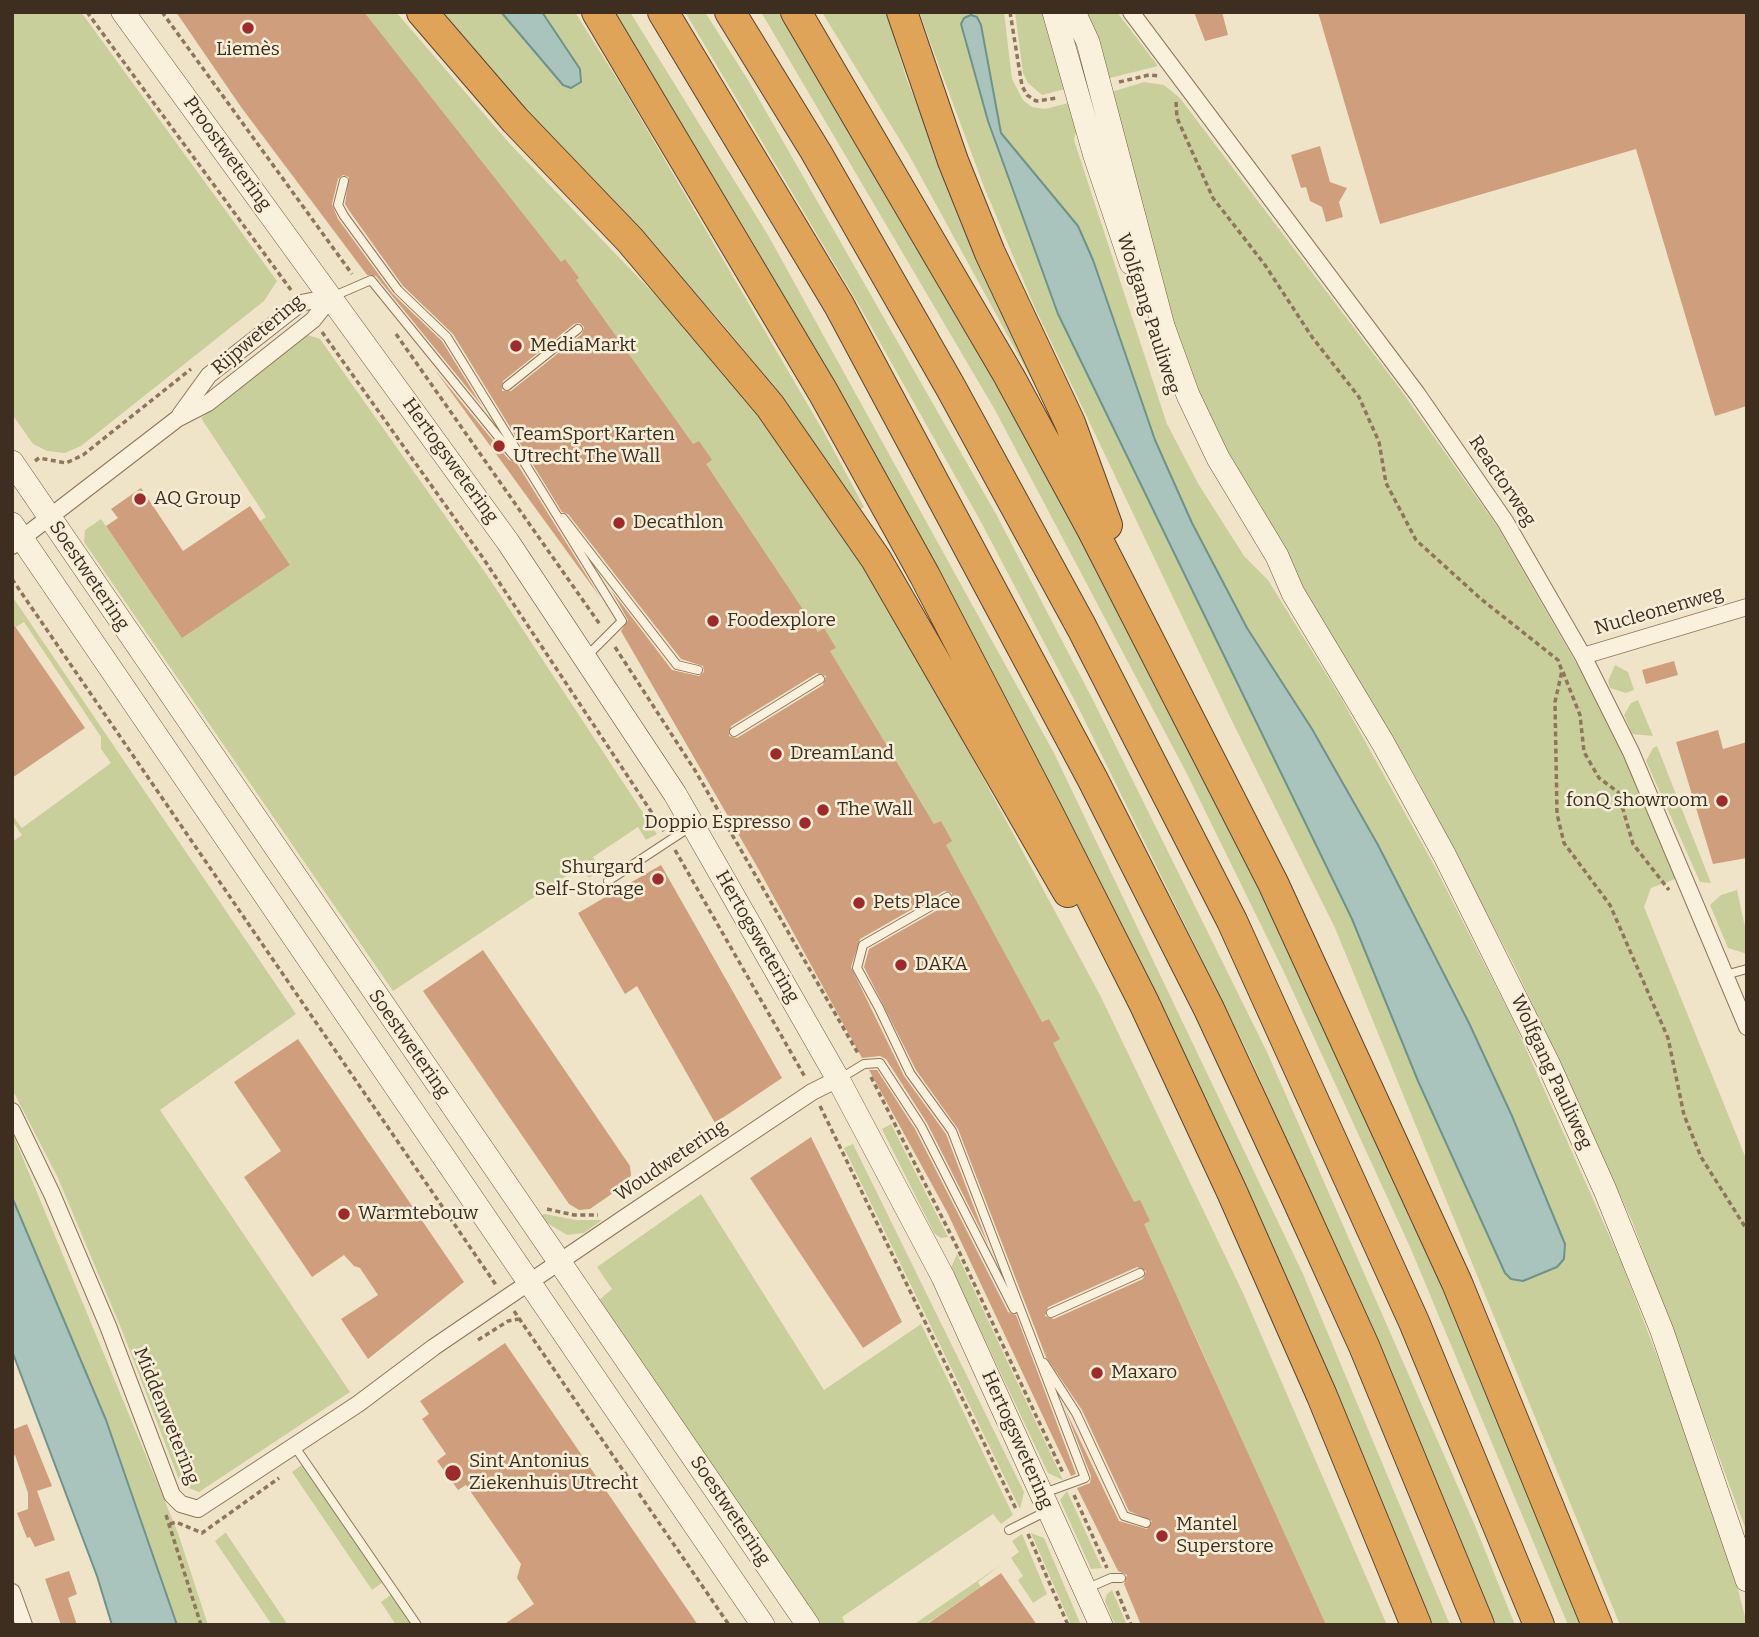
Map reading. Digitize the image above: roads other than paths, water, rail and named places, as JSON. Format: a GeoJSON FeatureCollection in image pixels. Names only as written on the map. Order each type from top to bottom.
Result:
{"type":"FeatureCollection","features":[{"type":"Feature","properties":{"kind":"highway"},"geometry":{"type":"LineString","coordinates":[[422,12],[515,120],[630,240],[770,406],[823,479],[876,559],[954,690],[1027,823],[1173,1066]]}},
{"type":"Feature","properties":{"kind":"highway"},"geometry":{"type":"LineString","coordinates":[[597,12],[733,235],[919,565],[1049,815],[1173,1066],[1322,1396],[1416,1625]]}},
{"type":"Feature","properties":{"kind":"highway"},"geometry":{"type":"LineString","coordinates":[[663,12],[839,305],[1029,654],[1112,816],[1209,1009],[1364,1346],[1479,1625]]}},
{"type":"Feature","properties":{"kind":"highway"},"geometry":{"type":"LineString","coordinates":[[730,12],[816,152],[951,388],[1082,628],[1231,921],[1414,1322],[1539,1625]]}},
{"type":"Feature","properties":{"kind":"highway"},"geometry":{"type":"LineString","coordinates":[[796,12],[983,330],[1147,635],[1273,883],[1398,1149],[1457,1283],[1597,1625]]}},
{"type":"Feature","properties":{"kind":"highway"},"geometry":{"type":"LineString","coordinates":[[902,12],[953,161],[995,264],[1070,424],[1147,635]]}},
{"type":"Feature","properties":{"kind":"main road","name":"Proostwetering"},"geometry":{"type":"LineString","coordinates":[[123,12],[331,297]]}},
{"type":"Feature","properties":{"kind":"main road","name":"Wolfgang Pauliweg"},"geometry":{"type":"LineString","coordinates":[[1054,12],[1095,156],[1177,402],[1206,464],[1268,565],[1293,593]]}},
{"type":"Feature","properties":{"kind":"main road","name":"Wolfgang Pauliweg"},"geometry":{"type":"LineString","coordinates":[[1074,12],[1088,42],[1163,326],[1188,395],[1218,458],[1277,556],[1293,593],[1383,743],[1445,856],[1548,1063],[1605,1190],[1662,1331],[1747,1580]]}},
{"type":"Feature","properties":{"kind":"main road","name":"Hertogswetering"},"geometry":{"type":"LineString","coordinates":[[331,297],[508,542],[693,825],[838,1079],[943,1277],[1101,1625]]}},
{"type":"Feature","properties":{"kind":"main road","name":"Soestwetering"},"geometry":{"type":"LineString","coordinates":[[16,467],[808,1625]]}},
{"type":"Feature","properties":{"kind":"main road","name":"Soestwetering"},"geometry":{"type":"LineString","coordinates":[[16,536],[763,1625]]}},
{"type":"Feature","properties":{"kind":"street","name":"Reactorweg"},"geometry":{"type":"LineString","coordinates":[[1131,12],[1418,395],[1505,521],[1583,656],[1649,791],[1747,1027]]}},
{"type":"Feature","properties":{"kind":"street","name":"Rijpwetering"},"geometry":{"type":"LineString","coordinates":[[177,419],[209,375],[300,303],[331,297]]}},
{"type":"Feature","properties":{"kind":"street","name":"Rijpwetering"},"geometry":{"type":"LineString","coordinates":[[16,536],[50,519],[177,419],[208,403],[313,320],[331,297]]}},
{"type":"Feature","properties":{"kind":"street","name":"Nucleonenweg"},"geometry":{"type":"LineString","coordinates":[[1583,656],[1747,607]]}},
{"type":"Feature","properties":{"kind":"street","name":"Woudwetering"},"geometry":{"type":"LineString","coordinates":[[529,1282],[813,1092],[838,1079]]}},
{"type":"Feature","properties":{"kind":"street","name":"Middenwetering"},"geometry":{"type":"LineString","coordinates":[[12,1111],[52,1194],[108,1326],[172,1495],[181,1504],[198,1509],[295,1447],[529,1282]]}},
{"type":"Feature","properties":{"kind":"street"},"geometry":{"type":"LineString","coordinates":[[12,1592],[24,1625]]}},
{"type":"Feature","properties":{"kind":"lane"},"geometry":{"type":"LineString","coordinates":[[344,181],[338,205],[344,216],[398,290],[447,337],[622,621],[585,658]]}},
{"type":"Feature","properties":{"kind":"lane"},"geometry":{"type":"LineString","coordinates":[[331,297],[371,280],[534,481],[677,665],[698,670]]}},
{"type":"Feature","properties":{"kind":"lane"},"geometry":{"type":"LineString","coordinates":[[507,386],[578,329]]}},
{"type":"Feature","properties":{"kind":"lane"},"geometry":{"type":"LineString","coordinates":[[734,732],[820,679]]}},
{"type":"Feature","properties":{"kind":"lane"},"geometry":{"type":"LineString","coordinates":[[608,881],[693,825]]}},
{"type":"Feature","properties":{"kind":"lane"},"geometry":{"type":"LineString","coordinates":[[947,897],[863,945],[857,968],[880,1007],[909,1073],[952,1131],[1085,1478],[1045,1502],[1023,1523],[1009,1530]]}},
{"type":"Feature","properties":{"kind":"lane"},"geometry":{"type":"LineString","coordinates":[[1726,975],[1747,969]]}},
{"type":"Feature","properties":{"kind":"lane"},"geometry":{"type":"LineString","coordinates":[[838,1079],[864,1064],[880,1063],[921,1126],[1033,1346],[1076,1413],[1124,1516],[1146,1523]]}},
{"type":"Feature","properties":{"kind":"lane"},"geometry":{"type":"LineString","coordinates":[[1051,1313],[1140,1273]]}},
{"type":"Feature","properties":{"kind":"lane"},"geometry":{"type":"LineString","coordinates":[[295,1447],[417,1625]]}},
{"type":"Feature","properties":{"kind":"lane"},"geometry":{"type":"LineString","coordinates":[[1085,1590],[1111,1578],[1121,1578]]}},
{"type":"Feature","properties":{"kind":"water"},"geometry":{"type":"Polygon","coordinates":[[[501,12],[542,12],[580,69],[581,82],[571,88],[563,85],[501,12]]]}},
{"type":"Feature","properties":{"kind":"water"},"geometry":{"type":"Polygon","coordinates":[[[971,15],[977,17],[981,25],[1001,133],[1078,226],[1093,260],[1155,440],[1192,523],[1247,628],[1312,729],[1378,845],[1469,1023],[1512,1116],[1565,1244],[1564,1259],[1557,1267],[1523,1281],[1511,1279],[1505,1273],[1418,1081],[1352,919],[1058,314],[988,121],[961,24],[964,18],[971,15]]]}},
{"type":"Feature","properties":{"kind":"water"},"geometry":{"type":"Polygon","coordinates":[[[12,1197],[106,1420],[177,1625],[112,1625],[97,1576],[12,1351],[12,1197]]]}},
{"type":"Feature","properties":{"kind":"place","name":"Liemès"},"geometry":{"type":"Point","coordinates":[248,28]}},
{"type":"Feature","properties":{"kind":"place","name":"MediaMarkt"},"geometry":{"type":"Point","coordinates":[516,346]}},
{"type":"Feature","properties":{"kind":"place","name":"TeamSport Karten Utrecht The Wall"},"geometry":{"type":"Point","coordinates":[499,446]}},
{"type":"Feature","properties":{"kind":"place","name":"AQ Group"},"geometry":{"type":"Point","coordinates":[140,499]}},
{"type":"Feature","properties":{"kind":"place","name":"Decathlon"},"geometry":{"type":"Point","coordinates":[619,523]}},
{"type":"Feature","properties":{"kind":"place","name":"Foodexplore"},"geometry":{"type":"Point","coordinates":[713,621]}},
{"type":"Feature","properties":{"kind":"place","name":"DreamLand"},"geometry":{"type":"Point","coordinates":[776,754]}},
{"type":"Feature","properties":{"kind":"place","name":"fonQ showroom"},"geometry":{"type":"Point","coordinates":[1722,801]}},
{"type":"Feature","properties":{"kind":"place","name":"The Wall"},"geometry":{"type":"Point","coordinates":[823,810]}},
{"type":"Feature","properties":{"kind":"place","name":"Doppio Espresso"},"geometry":{"type":"Point","coordinates":[805,823]}},
{"type":"Feature","properties":{"kind":"place","name":"Shurgard Self-Storage"},"geometry":{"type":"Point","coordinates":[658,879]}},
{"type":"Feature","properties":{"kind":"place","name":"Pets Place"},"geometry":{"type":"Point","coordinates":[859,903]}},
{"type":"Feature","properties":{"kind":"place","name":"DAKA"},"geometry":{"type":"Point","coordinates":[901,965]}},
{"type":"Feature","properties":{"kind":"place","name":"Warmtebouw"},"geometry":{"type":"Point","coordinates":[344,1214]}},
{"type":"Feature","properties":{"kind":"place","name":"Maxaro"},"geometry":{"type":"Point","coordinates":[1097,1373]}},
{"type":"Feature","properties":{"kind":"place","name":"Sint Antonius Ziekenhuis Utrecht"},"geometry":{"type":"Point","coordinates":[453,1473]}},
{"type":"Feature","properties":{"kind":"place","name":"Mantel Superstore"},"geometry":{"type":"Point","coordinates":[1162,1536]}}]}
